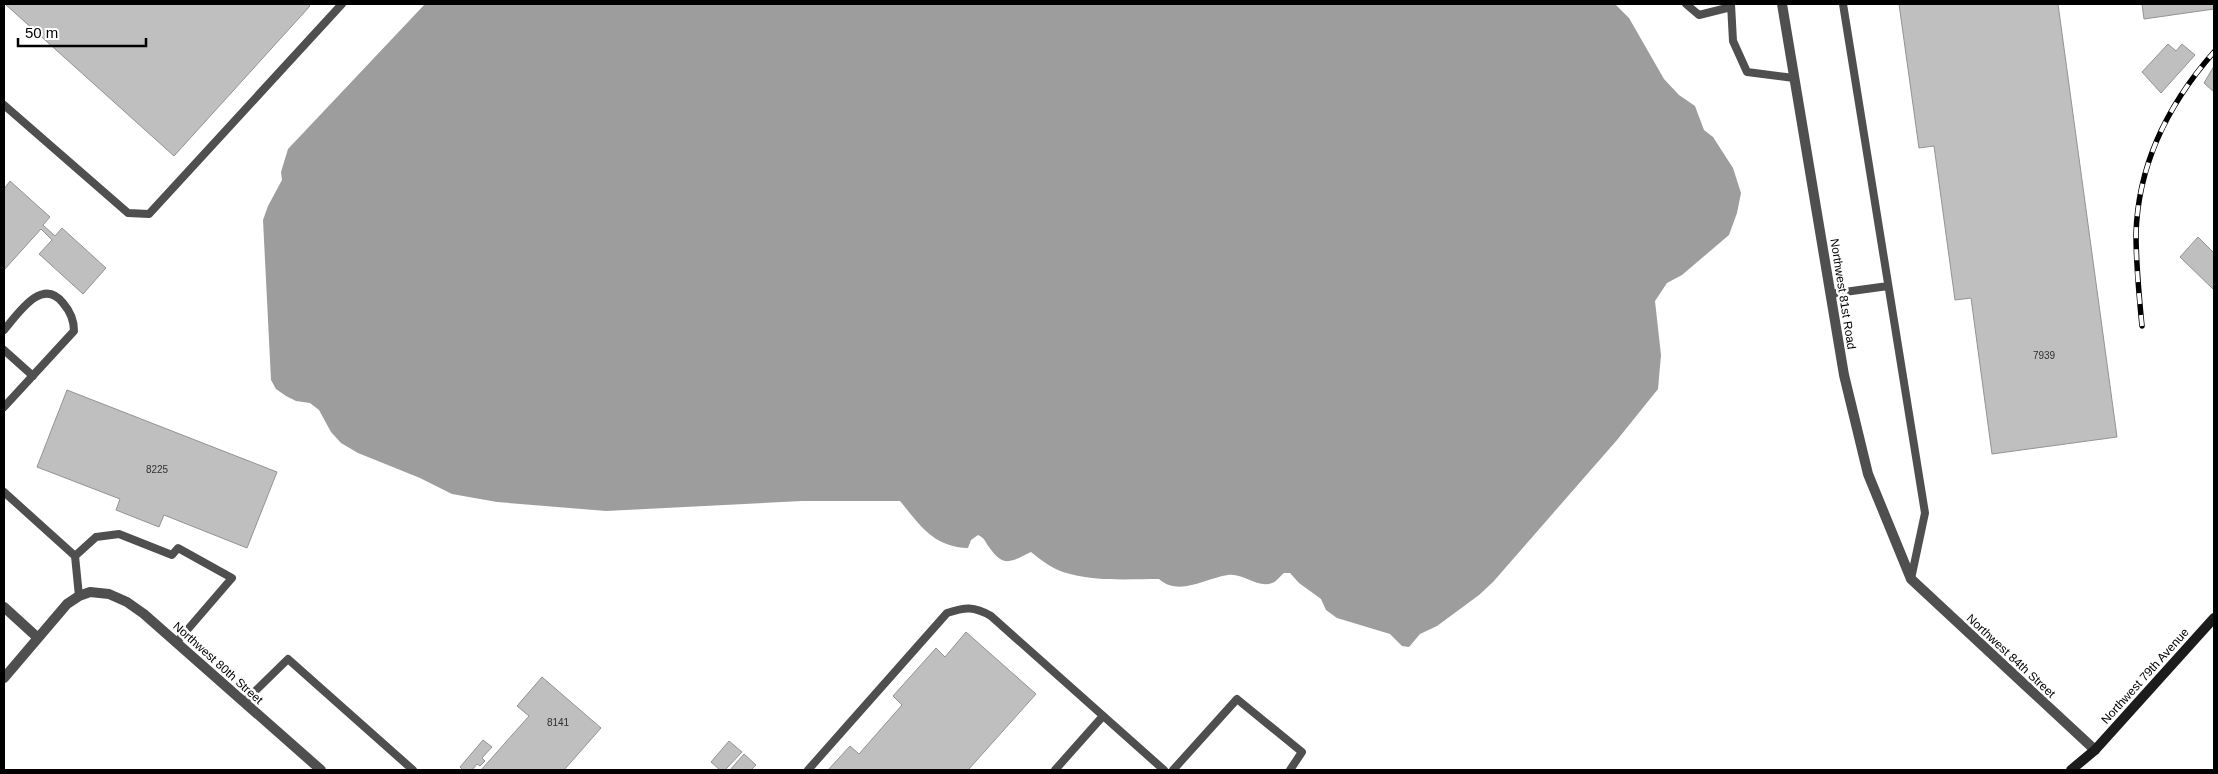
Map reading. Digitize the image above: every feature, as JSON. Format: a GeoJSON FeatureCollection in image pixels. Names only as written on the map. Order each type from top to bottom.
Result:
{"type":"FeatureCollection","features":[{"type":"Feature","properties":{"kind":"main road","name":"Northwest 79th Avenue"},"geometry":{"type":"LineString","coordinates":[[2072,770],[2095,750],[2214,618]]}},
{"type":"Feature","properties":{"kind":"street","name":"Northwest 81st Road"},"geometry":{"type":"LineString","coordinates":[[1782,4],[1844,375],[1868,474],[1911,579]]}},
{"type":"Feature","properties":{"kind":"street","name":"Northwest 84th Street"},"geometry":{"type":"LineString","coordinates":[[1911,579],[2095,750]]}},
{"type":"Feature","properties":{"kind":"street","name":"Northwest 80th Street"},"geometry":{"type":"LineString","coordinates":[[79,596],[90,592],[109,594],[127,602],[320,770]]}},
{"type":"Feature","properties":{"kind":"street"},"geometry":{"type":"LineString","coordinates":[[4,678],[67,604],[79,596]]}},
{"type":"Feature","properties":{"kind":"street"},"geometry":{"type":"LineString","coordinates":[[4,607],[38,638]]}},
{"type":"Feature","properties":{"kind":"lane"},"geometry":{"type":"LineString","coordinates":[[4,105],[128,213],[149,214],[342,4]]}},
{"type":"Feature","properties":{"kind":"lane"},"geometry":{"type":"LineString","coordinates":[[1686,4],[1698,15],[1731,5],[1733,41],[1747,72],[1794,78]]}},
{"type":"Feature","properties":{"kind":"lane"},"geometry":{"type":"LineString","coordinates":[[1843,4],[1925,513],[1911,579]]}},
{"type":"Feature","properties":{"kind":"lane"},"geometry":{"type":"LineString","coordinates":[[1830,294],[1888,286]]}},
{"type":"Feature","properties":{"kind":"lane"},"geometry":{"type":"LineString","coordinates":[[4,330],[38,294],[49,292],[60,299],[68,308],[74,321],[74,331],[4,408]]}},
{"type":"Feature","properties":{"kind":"lane"},"geometry":{"type":"LineString","coordinates":[[4,350],[33,376]]}},
{"type":"Feature","properties":{"kind":"lane"},"geometry":{"type":"LineString","coordinates":[[4,492],[76,556],[79,596]]}},
{"type":"Feature","properties":{"kind":"lane"},"geometry":{"type":"LineString","coordinates":[[76,556],[96,537],[119,534],[172,555],[178,548],[232,578],[176,643]]}},
{"type":"Feature","properties":{"kind":"lane"},"geometry":{"type":"LineString","coordinates":[[808,770],[947,614],[965,607],[979,609],[991,616],[1164,770]]}},
{"type":"Feature","properties":{"kind":"lane"},"geometry":{"type":"LineString","coordinates":[[244,702],[288,659],[413,770]]}},
{"type":"Feature","properties":{"kind":"lane"},"geometry":{"type":"LineString","coordinates":[[1173,770],[1237,698],[1302,752],[1290,770]]}},
{"type":"Feature","properties":{"kind":"lane"},"geometry":{"type":"LineString","coordinates":[[1055,770],[1103,716]]}},
{"type":"Feature","properties":{"kind":"shaded area"},"geometry":{"type":"Polygon","coordinates":[[[425,4],[1615,4],[1629,18],[1664,79],[1679,95],[1695,106],[1704,130],[1713,137],[1733,168],[1741,193],[1737,213],[1729,235],[1682,275],[1667,283],[1655,301],[1661,355],[1658,389],[1617,440],[1493,582],[1479,595],[1437,626],[1420,634],[1409,647],[1402,646],[1390,634],[1337,618],[1326,610],[1321,599],[1299,583],[1290,573],[1284,573],[1272,583],[1267,584],[1256,583],[1240,576],[1228,575],[1184,586],[1167,584],[1159,579],[1111,579],[1075,575],[1054,568],[1031,552],[1013,560],[1004,561],[994,554],[984,539],[978,535],[971,540],[968,548],[945,544],[928,533],[900,501],[802,501],[606,511],[497,502],[452,494],[420,478],[358,453],[341,443],[331,432],[319,410],[310,403],[296,401],[286,396],[276,389],[271,380],[263,220],[282,180],[281,172],[288,149],[425,4]]]}},
{"type":"Feature","properties":{"kind":"building"},"geometry":{"type":"Polygon","coordinates":[[[5,4],[307,4],[310,6],[174,156],[5,4]]]}},
{"type":"Feature","properties":{"kind":"building"},"geometry":{"type":"Polygon","coordinates":[[[1899,4],[2058,4],[2117,437],[1992,454],[1971,298],[1955,300],[1934,146],[1919,148],[1899,4]]]}},
{"type":"Feature","properties":{"kind":"building"},"geometry":{"type":"Polygon","coordinates":[[[2142,4],[2214,4],[2214,9],[2144,19],[2142,4]]]}},
{"type":"Feature","properties":{"kind":"building"},"geometry":{"type":"Polygon","coordinates":[[[2168,44],[2176,51],[2182,44],[2195,55],[2161,93],[2142,72],[2168,44]]]}},
{"type":"Feature","properties":{"kind":"building"},"geometry":{"type":"Polygon","coordinates":[[[2214,66],[2214,92],[2204,83],[2214,66]]]}},
{"type":"Feature","properties":{"kind":"building"},"geometry":{"type":"Polygon","coordinates":[[[10,181],[50,217],[43,225],[55,236],[62,228],[106,268],[83,294],[39,254],[52,240],[41,229],[4,270],[4,189],[10,181]]]}},
{"type":"Feature","properties":{"kind":"building"},"geometry":{"type":"Polygon","coordinates":[[[2198,237],[2214,253],[2214,290],[2180,257],[2198,237]]]}},
{"type":"Feature","properties":{"kind":"building"},"geometry":{"type":"Polygon","coordinates":[[[67,390],[277,472],[247,548],[164,515],[159,527],[116,510],[120,499],[37,467],[67,390]]]}},
{"type":"Feature","properties":{"kind":"building"},"geometry":{"type":"Polygon","coordinates":[[[966,632],[1036,694],[968,770],[828,770],[850,746],[859,754],[902,705],[893,696],[936,648],[945,657],[966,632]]]}},
{"type":"Feature","properties":{"kind":"building"},"geometry":{"type":"Polygon","coordinates":[[[542,677],[601,728],[564,770],[481,770],[529,716],[517,706],[542,677]]]}},
{"type":"Feature","properties":{"kind":"building"},"geometry":{"type":"Polygon","coordinates":[[[483,740],[492,747],[482,758],[485,761],[480,766],[477,764],[472,770],[463,770],[460,767],[483,740]]]}},
{"type":"Feature","properties":{"kind":"building"},"geometry":{"type":"Polygon","coordinates":[[[729,741],[742,752],[725,770],[720,770],[711,762],[729,741]]]}},
{"type":"Feature","properties":{"kind":"building"},"geometry":{"type":"Polygon","coordinates":[[[744,754],[756,765],[751,770],[730,770],[744,754]]]}},
{"type":"Feature","properties":{"kind":"railway"},"geometry":{"type":"LineString","coordinates":[[2142,326],[2136,234],[2138,208],[2143,183],[2150,159],[2170,114],[2183,92],[2214,52]]}}]}
